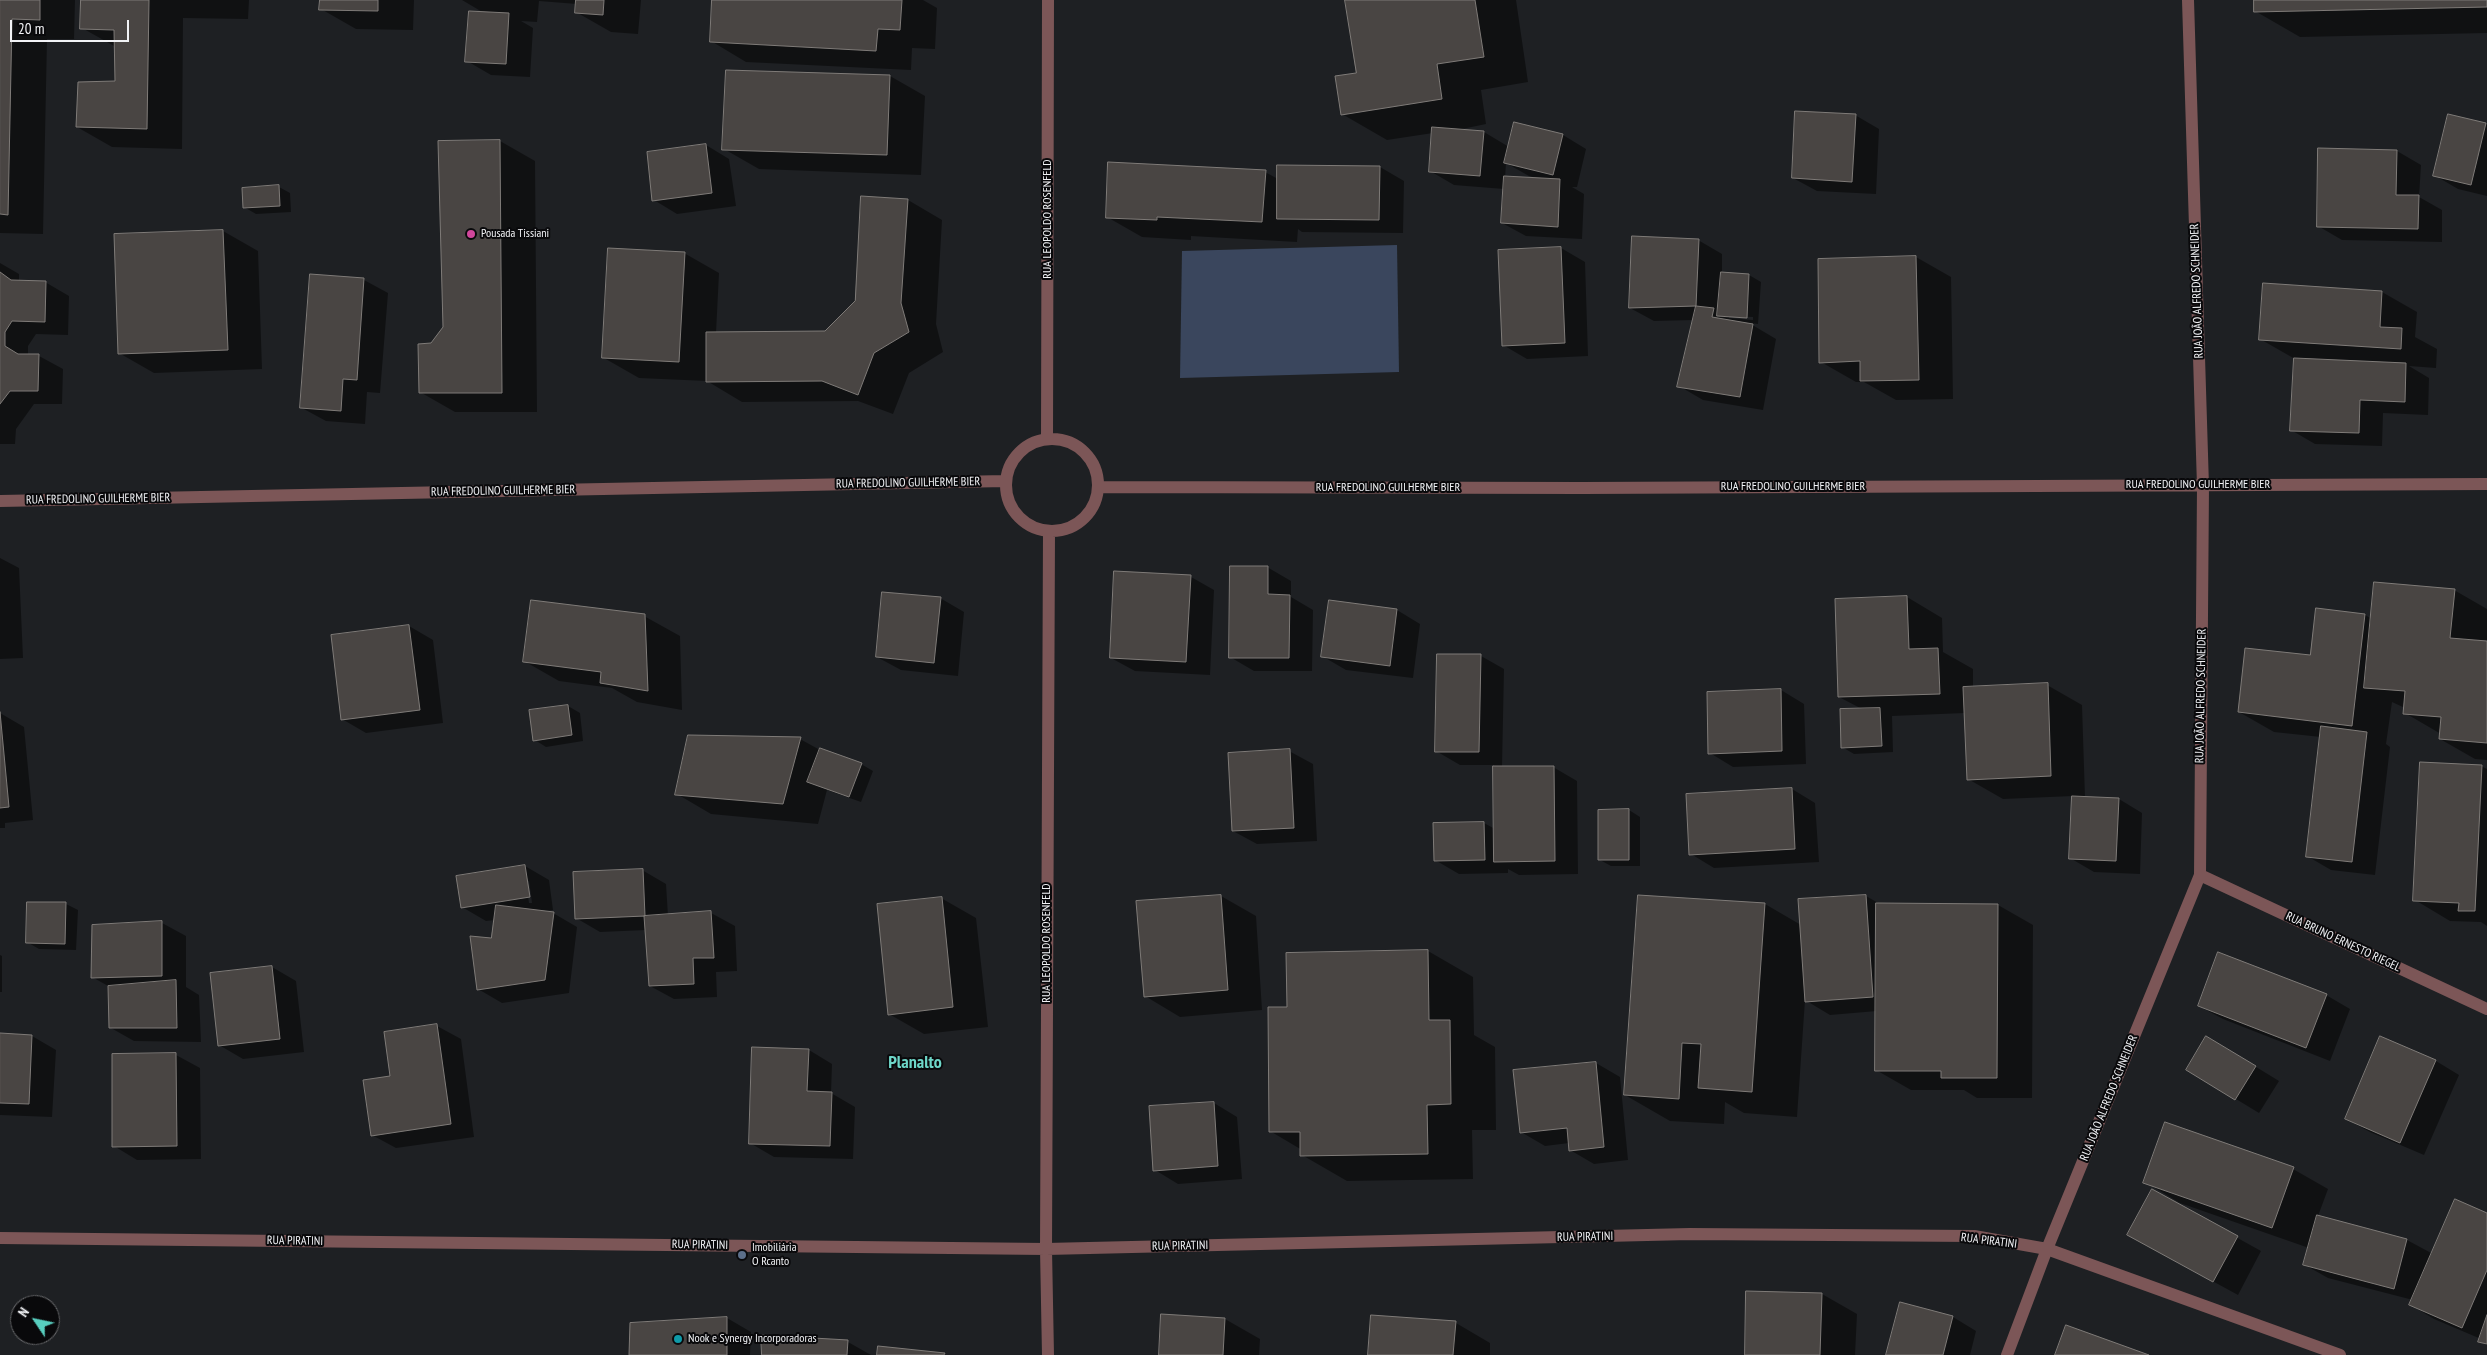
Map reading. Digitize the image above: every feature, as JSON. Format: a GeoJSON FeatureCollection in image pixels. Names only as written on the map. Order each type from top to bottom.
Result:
{"type":"FeatureCollection","features":[{"type":"Feature","properties":{"kind":"street","name":"RUA LEOPOLDO ROSENFELD"},"geometry":{"type":"LineString","coordinates":[[1047,439],[1048,0]]}},
{"type":"Feature","properties":{"kind":"street","name":"RUA JOÃO ALFREDO SCHNEIDER"},"geometry":{"type":"LineString","coordinates":[[2007,1355],[2047,1249],[2200,875],[2203,486],[2188,0]]}},
{"type":"Feature","properties":{"kind":"street"},"geometry":{"type":"LineString","coordinates":[[1047,439],[1063,440],[1078,446],[1089,458],[1096,471],[1098,487],[1095,502],[1088,515],[1077,524],[1063,530],[1049,532],[1033,529],[1016,515],[1006,496],[1005,481],[1010,465],[1019,452],[1032,443],[1047,439]]}},
{"type":"Feature","properties":{"kind":"street","name":"RUA FREDOLINO GUILHERME BIER"},"geometry":{"type":"LineString","coordinates":[[0,501],[1005,481]]}},
{"type":"Feature","properties":{"kind":"street","name":"RUA FREDOLINO GUILHERME BIER"},"geometry":{"type":"LineString","coordinates":[[1098,487],[2487,484]]}},
{"type":"Feature","properties":{"kind":"street","name":"RUA LEOPOLDO ROSENFELD"},"geometry":{"type":"LineString","coordinates":[[1048,1355],[1046,1249],[1049,532]]}},
{"type":"Feature","properties":{"kind":"street","name":"RUA BRUNO ERNESTO RIEGEL"},"geometry":{"type":"LineString","coordinates":[[2200,875],[2487,1008]]}},
{"type":"Feature","properties":{"kind":"street","name":"RUA PIRATINI"},"geometry":{"type":"LineString","coordinates":[[0,1238],[1046,1249],[1690,1234],[1974,1236],[2047,1249],[2340,1355]]}},
{"type":"Feature","properties":{"kind":"shaded area"},"geometry":{"type":"Polygon","coordinates":[[[1397,245],[1399,372],[1180,378],[1182,251],[1397,245]]]}},
{"type":"Feature","properties":{"kind":"building"},"geometry":{"type":"Polygon","coordinates":[[[0,0],[40,0],[40,20],[12,19],[8,215],[0,214],[0,0]]]}},
{"type":"Feature","properties":{"kind":"building"},"geometry":{"type":"Polygon","coordinates":[[[81,0],[149,0],[147,129],[76,127],[78,82],[115,81],[114,30],[80,29],[81,0]]]}},
{"type":"Feature","properties":{"kind":"building"},"geometry":{"type":"Polygon","coordinates":[[[320,0],[378,0],[378,11],[319,10],[320,0]]]}},
{"type":"Feature","properties":{"kind":"building"},"geometry":{"type":"Polygon","coordinates":[[[576,0],[604,0],[603,15],[575,13],[576,0]]]}},
{"type":"Feature","properties":{"kind":"building"},"geometry":{"type":"Polygon","coordinates":[[[712,0],[902,0],[900,30],[878,29],[876,51],[710,42],[712,0]]]}},
{"type":"Feature","properties":{"kind":"building"},"geometry":{"type":"Polygon","coordinates":[[[1345,0],[1475,0],[1484,57],[1437,64],[1442,99],[1341,115],[1335,76],[1356,73],[1345,0]]]}},
{"type":"Feature","properties":{"kind":"building"},"geometry":{"type":"Polygon","coordinates":[[[2254,0],[2487,0],[2487,7],[2254,12],[2254,0]]]}},
{"type":"Feature","properties":{"kind":"building"},"geometry":{"type":"Polygon","coordinates":[[[469,11],[509,13],[506,64],[465,62],[469,11]]]}},
{"type":"Feature","properties":{"kind":"building"},"geometry":{"type":"Polygon","coordinates":[[[726,70],[890,75],[887,155],[722,150],[726,70]]]}},
{"type":"Feature","properties":{"kind":"building"},"geometry":{"type":"Polygon","coordinates":[[[1795,111],[1856,114],[1852,182],[1792,178],[1795,111]]]}},
{"type":"Feature","properties":{"kind":"building"},"geometry":{"type":"Polygon","coordinates":[[[2448,114],[2486,123],[2471,185],[2433,176],[2448,114]]]}},
{"type":"Feature","properties":{"kind":"building"},"geometry":{"type":"Polygon","coordinates":[[[1514,122],[1563,134],[1553,175],[1504,163],[1514,122]]]}},
{"type":"Feature","properties":{"kind":"building"},"geometry":{"type":"Polygon","coordinates":[[[1432,127],[1484,131],[1480,176],[1429,172],[1432,127]]]}},
{"type":"Feature","properties":{"kind":"building","name":"Pousada Tissiani"},"geometry":{"type":"Polygon","coordinates":[[[500,140],[502,393],[419,393],[418,344],[431,343],[443,327],[438,141],[500,140]]]}},
{"type":"Feature","properties":{"kind":"building"},"geometry":{"type":"Polygon","coordinates":[[[706,144],[712,193],[652,201],[647,152],[706,144]]]}},
{"type":"Feature","properties":{"kind":"building"},"geometry":{"type":"Polygon","coordinates":[[[2318,148],[2397,150],[2396,195],[2419,195],[2418,229],[2317,227],[2318,148]]]}},
{"type":"Feature","properties":{"kind":"building"},"geometry":{"type":"Polygon","coordinates":[[[1108,162],[1266,170],[1262,222],[1157,217],[1157,220],[1106,218],[1108,162]]]}},
{"type":"Feature","properties":{"kind":"building"},"geometry":{"type":"Polygon","coordinates":[[[1277,165],[1380,166],[1379,220],[1277,219],[1277,165]]]}},
{"type":"Feature","properties":{"kind":"building"},"geometry":{"type":"Polygon","coordinates":[[[1504,176],[1560,179],[1558,227],[1501,223],[1504,176]]]}},
{"type":"Feature","properties":{"kind":"building"},"geometry":{"type":"Polygon","coordinates":[[[279,185],[280,206],[243,208],[242,188],[279,185]]]}},
{"type":"Feature","properties":{"kind":"building"},"geometry":{"type":"Polygon","coordinates":[[[861,196],[908,199],[901,303],[909,332],[874,353],[858,395],[822,381],[706,382],[706,332],[825,331],[855,301],[861,196]]]}},
{"type":"Feature","properties":{"kind":"building"},"geometry":{"type":"Polygon","coordinates":[[[223,230],[228,350],[118,354],[114,234],[223,230]]]}},
{"type":"Feature","properties":{"kind":"building"},"geometry":{"type":"Polygon","coordinates":[[[1632,236],[1699,239],[1696,306],[1629,308],[1632,236]]]}},
{"type":"Feature","properties":{"kind":"building"},"geometry":{"type":"Polygon","coordinates":[[[1561,247],[1565,343],[1502,346],[1498,250],[1561,247]]]}},
{"type":"Feature","properties":{"kind":"building"},"geometry":{"type":"Polygon","coordinates":[[[608,248],[685,252],[679,362],[602,358],[608,248]]]}},
{"type":"Feature","properties":{"kind":"building"},"geometry":{"type":"Polygon","coordinates":[[[1916,256],[1919,380],[1860,381],[1860,361],[1819,363],[1818,259],[1916,256]]]}},
{"type":"Feature","properties":{"kind":"building"},"geometry":{"type":"Polygon","coordinates":[[[0,272],[11,280],[46,281],[45,322],[12,321],[5,332],[5,346],[18,354],[39,354],[38,391],[10,391],[0,404],[0,272]]]}},
{"type":"Feature","properties":{"kind":"building"},"geometry":{"type":"Polygon","coordinates":[[[1721,272],[1749,274],[1747,318],[1717,316],[1721,272]]]}},
{"type":"Feature","properties":{"kind":"building"},"geometry":{"type":"Polygon","coordinates":[[[310,274],[364,278],[357,380],[343,379],[341,411],[300,408],[310,274]]]}},
{"type":"Feature","properties":{"kind":"building"},"geometry":{"type":"Polygon","coordinates":[[[2263,283],[2382,291],[2380,327],[2402,328],[2401,349],[2259,340],[2263,283]]]}},
{"type":"Feature","properties":{"kind":"building"},"geometry":{"type":"Polygon","coordinates":[[[1696,306],[1714,308],[1712,317],[1753,324],[1740,397],[1677,387],[1696,306]]]}},
{"type":"Feature","properties":{"kind":"building"},"geometry":{"type":"Polygon","coordinates":[[[2294,358],[2406,363],[2405,402],[2360,400],[2359,433],[2290,431],[2294,358]]]}},
{"type":"Feature","properties":{"kind":"building"},"geometry":{"type":"Polygon","coordinates":[[[1230,566],[1268,566],[1268,594],[1290,595],[1289,658],[1229,658],[1230,566]]]}},
{"type":"Feature","properties":{"kind":"building"},"geometry":{"type":"Polygon","coordinates":[[[1114,571],[1191,575],[1186,662],[1110,658],[1114,571]]]}},
{"type":"Feature","properties":{"kind":"building"},"geometry":{"type":"Polygon","coordinates":[[[2374,582],[2455,589],[2450,638],[2487,641],[2487,743],[2439,739],[2441,717],[2403,714],[2405,691],[2364,688],[2374,582]]]}},
{"type":"Feature","properties":{"kind":"building"},"geometry":{"type":"Polygon","coordinates":[[[882,592],[941,597],[934,663],[876,657],[882,592]]]}},
{"type":"Feature","properties":{"kind":"building"},"geometry":{"type":"Polygon","coordinates":[[[1907,596],[1909,649],[1938,648],[1940,694],[1838,697],[1835,599],[1907,596]]]}},
{"type":"Feature","properties":{"kind":"building"},"geometry":{"type":"Polygon","coordinates":[[[531,600],[645,614],[648,691],[600,683],[601,672],[523,662],[531,600]]]}},
{"type":"Feature","properties":{"kind":"building"},"geometry":{"type":"Polygon","coordinates":[[[1329,600],[1397,609],[1390,666],[1321,657],[1329,600]]]}},
{"type":"Feature","properties":{"kind":"building"},"geometry":{"type":"Polygon","coordinates":[[[2316,608],[2365,614],[2352,726],[2238,712],[2245,648],[2310,655],[2316,608]]]}},
{"type":"Feature","properties":{"kind":"building"},"geometry":{"type":"Polygon","coordinates":[[[409,625],[420,710],[341,720],[331,635],[409,625]]]}},
{"type":"Feature","properties":{"kind":"building"},"geometry":{"type":"Polygon","coordinates":[[[1437,654],[1481,654],[1479,752],[1435,752],[1437,654]]]}},
{"type":"Feature","properties":{"kind":"building"},"geometry":{"type":"Polygon","coordinates":[[[2048,683],[2051,776],[1967,780],[1963,687],[2048,683]]]}},
{"type":"Feature","properties":{"kind":"building"},"geometry":{"type":"Polygon","coordinates":[[[1781,689],[1782,751],[1708,754],[1707,692],[1781,689]]]}},
{"type":"Feature","properties":{"kind":"building"},"geometry":{"type":"Polygon","coordinates":[[[568,705],[572,735],[533,741],[529,710],[568,705]]]}},
{"type":"Feature","properties":{"kind":"building"},"geometry":{"type":"Polygon","coordinates":[[[1880,708],[1882,746],[1841,748],[1840,709],[1880,708]]]}},
{"type":"Feature","properties":{"kind":"building"},"geometry":{"type":"Polygon","coordinates":[[[0,712],[9,807],[0,808],[0,712]]]}},
{"type":"Feature","properties":{"kind":"building"},"geometry":{"type":"Polygon","coordinates":[[[2321,726],[2367,732],[2352,862],[2306,857],[2321,726]]]}},
{"type":"Feature","properties":{"kind":"building"},"geometry":{"type":"Polygon","coordinates":[[[688,735],[801,737],[783,804],[675,795],[688,735]]]}},
{"type":"Feature","properties":{"kind":"building"},"geometry":{"type":"Polygon","coordinates":[[[820,748],[862,763],[849,797],[807,782],[820,748]]]}},
{"type":"Feature","properties":{"kind":"building"},"geometry":{"type":"Polygon","coordinates":[[[1290,749],[1294,828],[1232,831],[1228,753],[1290,749]]]}},
{"type":"Feature","properties":{"kind":"building"},"geometry":{"type":"Polygon","coordinates":[[[2420,762],[2482,765],[2475,911],[2458,911],[2459,903],[2413,901],[2420,762]]]}},
{"type":"Feature","properties":{"kind":"building"},"geometry":{"type":"Polygon","coordinates":[[[1493,766],[1554,766],[1555,861],[1494,862],[1493,766]]]}},
{"type":"Feature","properties":{"kind":"building"},"geometry":{"type":"Polygon","coordinates":[[[1792,788],[1795,849],[1689,855],[1686,794],[1792,788]]]}},
{"type":"Feature","properties":{"kind":"building"},"geometry":{"type":"Polygon","coordinates":[[[2072,796],[2119,798],[2116,861],[2069,859],[2072,796]]]}},
{"type":"Feature","properties":{"kind":"building"},"geometry":{"type":"Polygon","coordinates":[[[1629,809],[1629,860],[1598,860],[1598,810],[1629,809]]]}},
{"type":"Feature","properties":{"kind":"building"},"geometry":{"type":"Polygon","coordinates":[[[1484,822],[1485,860],[1434,861],[1433,823],[1484,822]]]}},
{"type":"Feature","properties":{"kind":"building"},"geometry":{"type":"Polygon","coordinates":[[[525,865],[530,897],[461,908],[456,876],[525,865]]]}},
{"type":"Feature","properties":{"kind":"building"},"geometry":{"type":"Polygon","coordinates":[[[643,869],[645,916],[575,919],[573,872],[643,869]]]}},
{"type":"Feature","properties":{"kind":"building"},"geometry":{"type":"Polygon","coordinates":[[[1221,895],[1228,990],[1144,997],[1136,901],[1221,895]]]}},
{"type":"Feature","properties":{"kind":"building"},"geometry":{"type":"Polygon","coordinates":[[[1638,895],[1765,903],[1752,1092],[1698,1088],[1701,1044],[1682,1043],[1679,1099],[1624,1095],[1638,895]]]}},
{"type":"Feature","properties":{"kind":"building"},"geometry":{"type":"Polygon","coordinates":[[[1866,895],[1873,997],[1805,1002],[1798,899],[1866,895]]]}},
{"type":"Feature","properties":{"kind":"building"},"geometry":{"type":"Polygon","coordinates":[[[942,897],[953,1007],[888,1015],[877,904],[942,897]]]}},
{"type":"Feature","properties":{"kind":"building"},"geometry":{"type":"Polygon","coordinates":[[[27,902],[66,902],[65,944],[26,943],[27,902]]]}},
{"type":"Feature","properties":{"kind":"building"},"geometry":{"type":"Polygon","coordinates":[[[1876,903],[1998,904],[1997,1078],[1941,1078],[1941,1071],[1875,1071],[1876,903]]]}},
{"type":"Feature","properties":{"kind":"building"},"geometry":{"type":"Polygon","coordinates":[[[496,905],[554,912],[545,980],[477,990],[470,936],[491,938],[496,905]]]}},
{"type":"Feature","properties":{"kind":"building"},"geometry":{"type":"Polygon","coordinates":[[[711,911],[714,958],[693,958],[694,984],[649,986],[644,916],[711,911]]]}},
{"type":"Feature","properties":{"kind":"building"},"geometry":{"type":"Polygon","coordinates":[[[162,921],[162,976],[91,978],[92,925],[162,921]]]}},
{"type":"Feature","properties":{"kind":"building"},"geometry":{"type":"Polygon","coordinates":[[[1428,950],[1429,1020],[1450,1020],[1451,1104],[1427,1105],[1428,1154],[1300,1156],[1300,1132],[1269,1132],[1268,1007],[1287,1007],[1286,953],[1428,950]]]}},
{"type":"Feature","properties":{"kind":"building"},"geometry":{"type":"Polygon","coordinates":[[[2218,952],[2327,994],[2306,1048],[2198,1006],[2218,952]]]}},
{"type":"Feature","properties":{"kind":"building"},"geometry":{"type":"Polygon","coordinates":[[[272,966],[280,1039],[218,1046],[210,973],[272,966]]]}},
{"type":"Feature","properties":{"kind":"building"},"geometry":{"type":"Polygon","coordinates":[[[176,980],[177,1028],[109,1028],[108,986],[176,980]]]}},
{"type":"Feature","properties":{"kind":"building"},"geometry":{"type":"Polygon","coordinates":[[[437,1024],[451,1124],[371,1136],[363,1080],[390,1076],[384,1032],[437,1024]]]}},
{"type":"Feature","properties":{"kind":"building"},"geometry":{"type":"Polygon","coordinates":[[[0,1033],[32,1035],[29,1104],[0,1103],[0,1033]]]}},
{"type":"Feature","properties":{"kind":"building"},"geometry":{"type":"Polygon","coordinates":[[[2206,1036],[2256,1066],[2235,1100],[2186,1070],[2206,1036]]]}},
{"type":"Feature","properties":{"kind":"building"},"geometry":{"type":"Polygon","coordinates":[[[2380,1036],[2436,1060],[2400,1143],[2345,1119],[2380,1036]]]}},
{"type":"Feature","properties":{"kind":"building"},"geometry":{"type":"Polygon","coordinates":[[[752,1047],[809,1049],[807,1091],[832,1092],[830,1146],[749,1144],[752,1047]]]}},
{"type":"Feature","properties":{"kind":"building"},"geometry":{"type":"Polygon","coordinates":[[[176,1053],[177,1146],[112,1147],[112,1054],[176,1053]]]}},
{"type":"Feature","properties":{"kind":"building"},"geometry":{"type":"Polygon","coordinates":[[[1596,1062],[1604,1147],[1569,1151],[1567,1128],[1520,1133],[1513,1070],[1596,1062]]]}},
{"type":"Feature","properties":{"kind":"building"},"geometry":{"type":"Polygon","coordinates":[[[1214,1102],[1218,1166],[1153,1171],[1149,1106],[1214,1102]]]}},
{"type":"Feature","properties":{"kind":"building"},"geometry":{"type":"Polygon","coordinates":[[[2165,1122],[2294,1167],[2272,1228],[2143,1183],[2165,1122]]]}},
{"type":"Feature","properties":{"kind":"building"},"geometry":{"type":"Polygon","coordinates":[[[2152,1189],[2238,1236],[2213,1282],[2127,1235],[2152,1189]]]}},
{"type":"Feature","properties":{"kind":"building"},"geometry":{"type":"Polygon","coordinates":[[[2455,1199],[2487,1213],[2487,1270],[2462,1328],[2409,1305],[2455,1199]]]}},
{"type":"Feature","properties":{"kind":"building"},"geometry":{"type":"Polygon","coordinates":[[[2317,1215],[2407,1239],[2394,1289],[2303,1265],[2317,1215]]]}},
{"type":"Feature","properties":{"kind":"building"},"geometry":{"type":"Polygon","coordinates":[[[1746,1291],[1822,1293],[1820,1355],[1745,1355],[1746,1291]]]}},
{"type":"Feature","properties":{"kind":"building"},"geometry":{"type":"Polygon","coordinates":[[[1900,1302],[1953,1316],[1943,1355],[1886,1355],[1900,1302]]]}},
{"type":"Feature","properties":{"kind":"building"},"geometry":{"type":"Polygon","coordinates":[[[1161,1314],[1225,1318],[1223,1355],[1159,1355],[1161,1314]]]}},
{"type":"Feature","properties":{"kind":"building"},"geometry":{"type":"Polygon","coordinates":[[[1371,1315],[1456,1321],[1453,1355],[1368,1355],[1371,1315]]]}},
{"type":"Feature","properties":{"kind":"building"},"geometry":{"type":"Polygon","coordinates":[[[2487,1315],[2487,1344],[2478,1342],[2487,1315]]]}},
{"type":"Feature","properties":{"kind":"building","name":"Nook e Synergy Incorporadoras"},"geometry":{"type":"Polygon","coordinates":[[[727,1317],[727,1355],[629,1355],[630,1323],[727,1317]]]}},
{"type":"Feature","properties":{"kind":"building"},"geometry":{"type":"Polygon","coordinates":[[[2066,1325],[2149,1355],[2055,1355],[2066,1325]]]}},
{"type":"Feature","properties":{"kind":"building"},"geometry":{"type":"Polygon","coordinates":[[[761,1335],[848,1340],[847,1355],[762,1355],[761,1335]]]}},
{"type":"Feature","properties":{"kind":"building"},"geometry":{"type":"Polygon","coordinates":[[[878,1346],[945,1353],[944,1355],[877,1355],[878,1346]]]}},
{"type":"Feature","properties":{"kind":"place","name":"Pousada Tissiani"},"geometry":{"type":"Point","coordinates":[471,234]}},
{"type":"Feature","properties":{"kind":"place","name":"Imobiliária O Rcanto"},"geometry":{"type":"Point","coordinates":[742,1255]}},
{"type":"Feature","properties":{"kind":"place","name":"Nook e Synergy Incorporadoras"},"geometry":{"type":"Point","coordinates":[678,1339]}},
{"type":"Feature","properties":{"kind":"district","name":"Planalto"},"geometry":{"type":"Point","coordinates":[915,1063]}}]}
